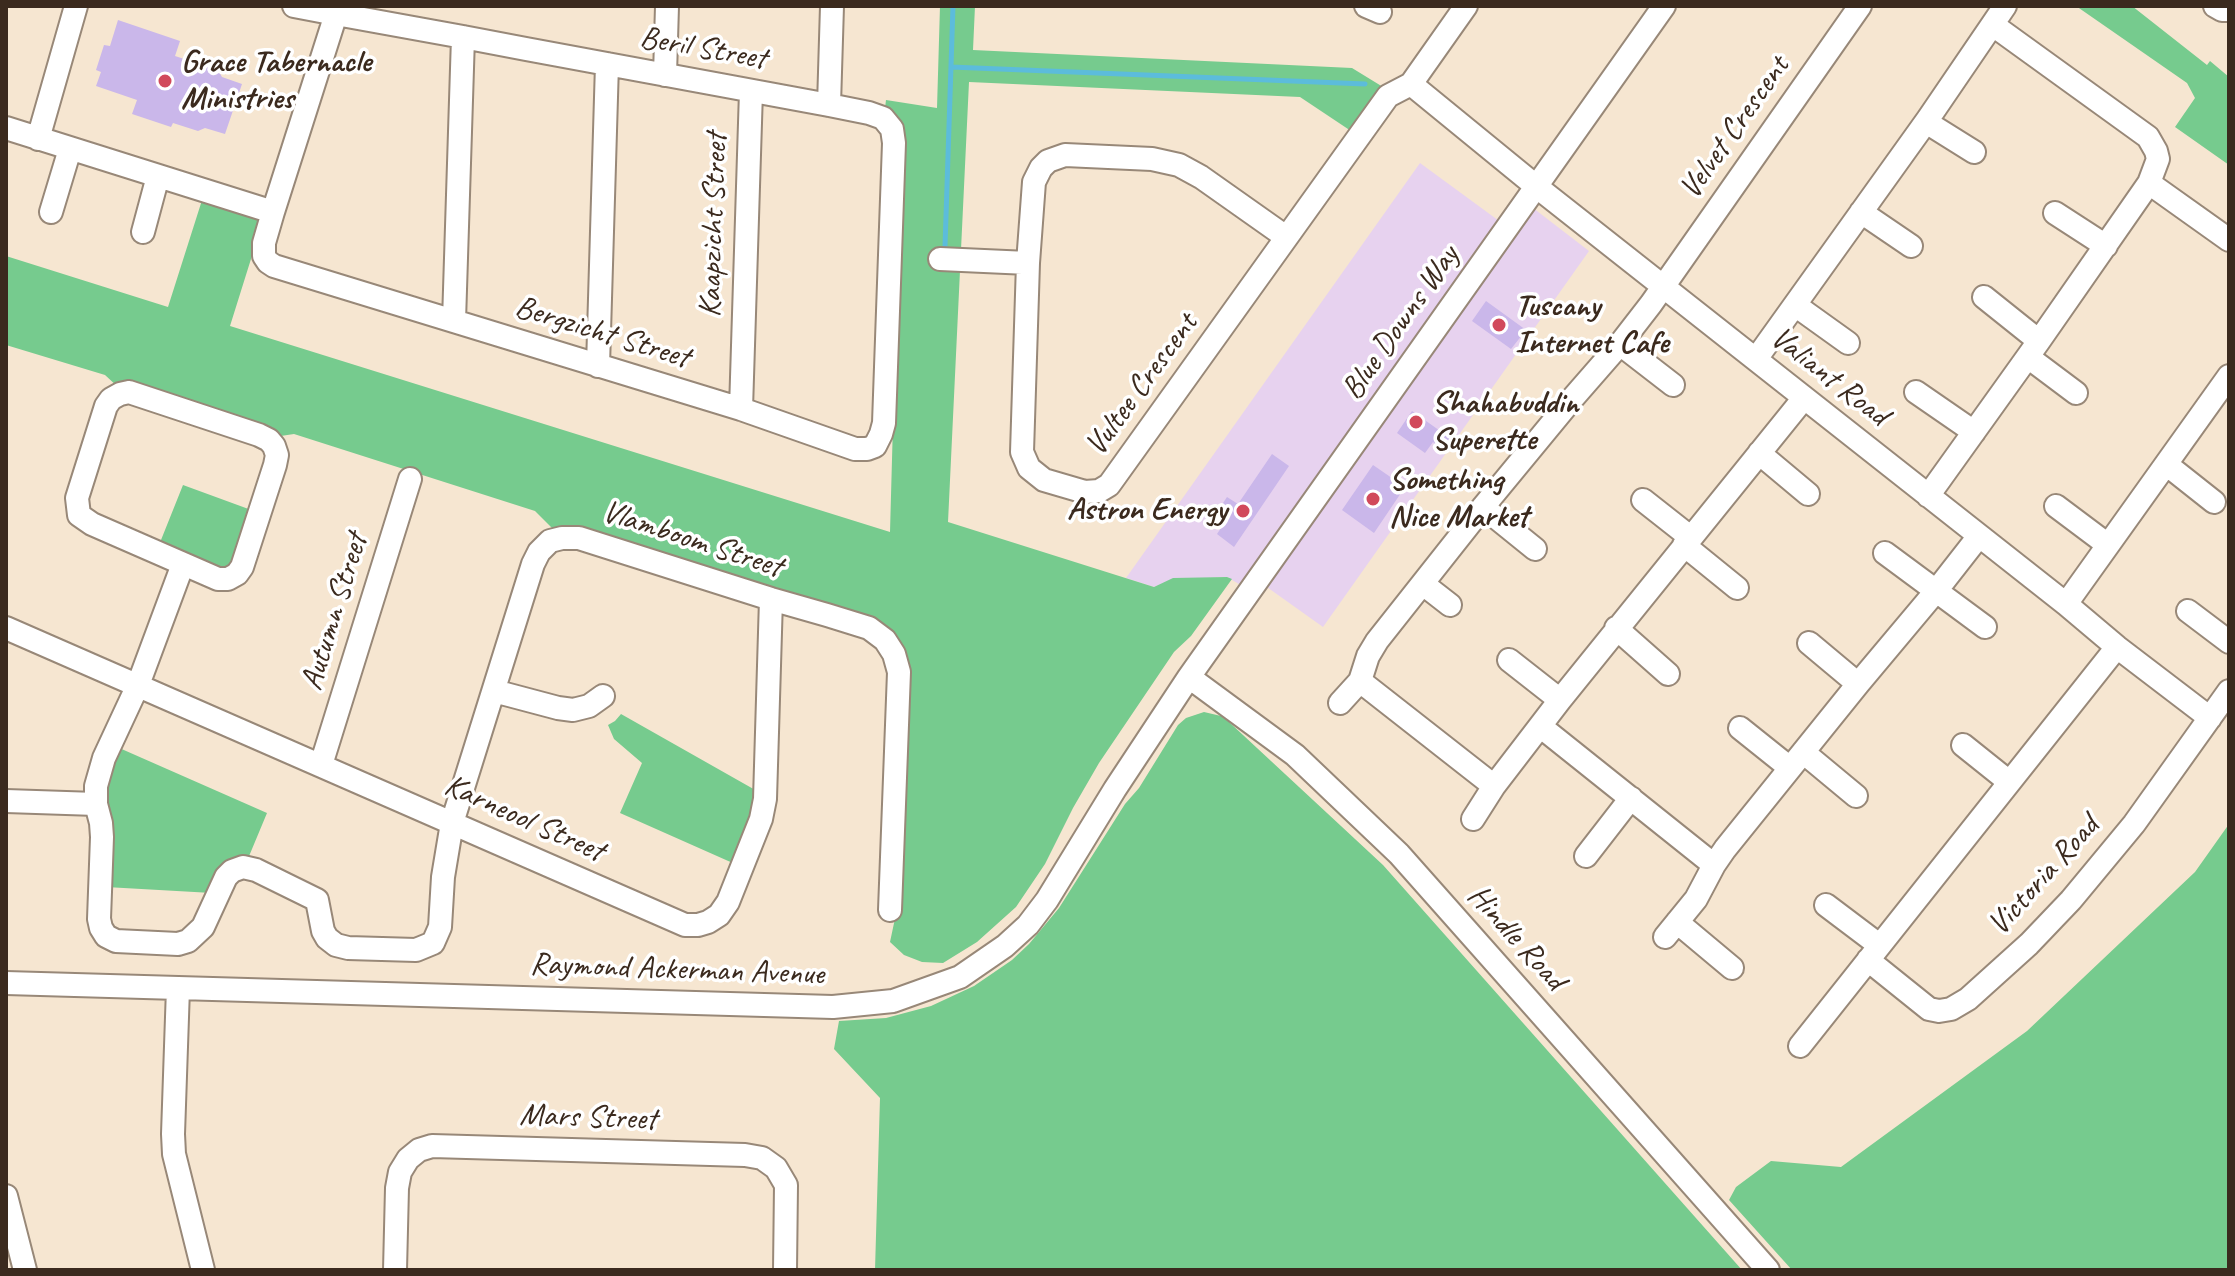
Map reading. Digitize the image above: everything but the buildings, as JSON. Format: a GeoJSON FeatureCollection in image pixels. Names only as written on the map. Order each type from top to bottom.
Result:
{"type":"FeatureCollection","features":[{"type":"Feature","properties":{"kind":"street"},"geometry":{"type":"LineString","coordinates":[[38,139],[76,6]]}},
{"type":"Feature","properties":{"kind":"street","name":"Beril Street"},"geometry":{"type":"LineString","coordinates":[[294,6],[337,10],[463,37],[869,113],[883,118],[892,129],[894,143]]}},
{"type":"Feature","properties":{"kind":"street"},"geometry":{"type":"LineString","coordinates":[[665,75],[667,6]]}},
{"type":"Feature","properties":{"kind":"street"},"geometry":{"type":"LineString","coordinates":[[829,105],[832,6]]}},
{"type":"Feature","properties":{"kind":"street","name":"Vultee Crescent"},"geometry":{"type":"LineString","coordinates":[[1286,237],[1179,165],[1152,159],[1065,155],[1048,161],[1036,174],[1033,189],[1028,263],[1022,452],[1029,468],[1044,480],[1092,493],[1105,489],[1113,481],[1388,96],[1411,84],[1466,6]]}},
{"type":"Feature","properties":{"kind":"street","name":"Blue Downs Way"},"geometry":{"type":"LineString","coordinates":[[1189,677],[1664,6]]}},
{"type":"Feature","properties":{"kind":"street","name":"Velvet Crescent"},"geometry":{"type":"LineString","coordinates":[[1360,681],[1373,646],[1664,287],[1860,6]]}},
{"type":"Feature","properties":{"kind":"street"},"geometry":{"type":"LineString","coordinates":[[2215,6],[2229,10]]}},
{"type":"Feature","properties":{"kind":"street","name":"Bergzicht Street"},"geometry":{"type":"LineString","coordinates":[[337,10],[264,243],[264,256],[274,266],[741,409],[855,449],[875,446],[884,423],[894,143]]}},
{"type":"Feature","properties":{"kind":"street"},"geometry":{"type":"LineString","coordinates":[[1756,359],[1999,15],[2148,137],[2158,159],[2149,183],[1928,496]]}},
{"type":"Feature","properties":{"kind":"street"},"geometry":{"type":"LineString","coordinates":[[454,321],[463,37]]}},
{"type":"Feature","properties":{"kind":"street"},"geometry":{"type":"LineString","coordinates":[[598,366],[607,64]]}},
{"type":"Feature","properties":{"kind":"street","name":"Valiant Road"},"geometry":{"type":"LineString","coordinates":[[1411,84],[2210,718]]}},
{"type":"Feature","properties":{"kind":"street","name":"Kaapzicht Street"},"geometry":{"type":"LineString","coordinates":[[741,409],[751,91]]}},
{"type":"Feature","properties":{"kind":"street"},"geometry":{"type":"LineString","coordinates":[[1926,122],[1974,152]]}},
{"type":"Feature","properties":{"kind":"street"},"geometry":{"type":"LineString","coordinates":[[6,128],[273,212]]}},
{"type":"Feature","properties":{"kind":"street"},"geometry":{"type":"LineString","coordinates":[[51,212],[70,149]]}},
{"type":"Feature","properties":{"kind":"street"},"geometry":{"type":"LineString","coordinates":[[143,232],[158,176]]}},
{"type":"Feature","properties":{"kind":"street"},"geometry":{"type":"LineString","coordinates":[[2149,183],[2229,240]]}},
{"type":"Feature","properties":{"kind":"street"},"geometry":{"type":"LineString","coordinates":[[1861,212],[1911,246]]}},
{"type":"Feature","properties":{"kind":"street"},"geometry":{"type":"LineString","coordinates":[[2055,213],[2106,246]]}},
{"type":"Feature","properties":{"kind":"street"},"geometry":{"type":"LineString","coordinates":[[940,259],[1028,263]]}},
{"type":"Feature","properties":{"kind":"street"},"geometry":{"type":"LineString","coordinates":[[1984,297],[2076,393]]}},
{"type":"Feature","properties":{"kind":"street"},"geometry":{"type":"LineString","coordinates":[[1795,305],[1848,343]]}},
{"type":"Feature","properties":{"kind":"street"},"geometry":{"type":"LineString","coordinates":[[1620,344],[1673,385]]}},
{"type":"Feature","properties":{"kind":"street"},"geometry":{"type":"LineString","coordinates":[[2066,604],[2229,376]]}},
{"type":"Feature","properties":{"kind":"street"},"geometry":{"type":"LineString","coordinates":[[129,392],[259,435],[274,446],[277,455],[275,465],[242,567],[237,574],[228,579],[218,579],[183,564],[92,524],[79,515],[77,498],[102,415],[111,399],[120,394],[129,392]]}},
{"type":"Feature","properties":{"kind":"street"},"geometry":{"type":"LineString","coordinates":[[1916,392],[1974,432]]}},
{"type":"Feature","properties":{"kind":"street"},"geometry":{"type":"LineString","coordinates":[[1473,819],[1494,786],[1616,628],[1804,398]]}},
{"type":"Feature","properties":{"kind":"street"},"geometry":{"type":"LineString","coordinates":[[1759,453],[1808,494]]}},
{"type":"Feature","properties":{"kind":"street"},"geometry":{"type":"LineString","coordinates":[[2166,464],[2214,502]]}},
{"type":"Feature","properties":{"kind":"street","name":"Autumn Street"},"geometry":{"type":"LineString","coordinates":[[321,765],[410,479]]}},
{"type":"Feature","properties":{"kind":"street"},"geometry":{"type":"LineString","coordinates":[[1643,500],[1737,588]]}},
{"type":"Feature","properties":{"kind":"street"},"geometry":{"type":"LineString","coordinates":[[2056,506],[2108,545]]}},
{"type":"Feature","properties":{"kind":"street"},"geometry":{"type":"LineString","coordinates":[[1483,507],[1535,549]]}},
{"type":"Feature","properties":{"kind":"street"},"geometry":{"type":"LineString","coordinates":[[1732,968],[1671,929],[1704,886],[1714,865],[1796,760],[1979,536]]}},
{"type":"Feature","properties":{"kind":"street","name":"Vlamboom Street"},"geometry":{"type":"LineString","coordinates":[[96,804],[101,823],[99,919],[106,936],[116,941],[178,944],[188,941],[203,927],[226,877],[243,867],[256,870],[317,900],[323,931],[336,945],[348,948],[425,948],[433,943],[440,927],[443,877],[452,823],[533,564],[550,541],[579,538],[869,628],[885,640],[894,654],[899,672],[890,910]]}},
{"type":"Feature","properties":{"kind":"street"},"geometry":{"type":"LineString","coordinates":[[1885,553],[1985,627]]}},
{"type":"Feature","properties":{"kind":"street"},"geometry":{"type":"LineString","coordinates":[[6,801],[96,804],[98,774],[138,685],[183,564]]}},
{"type":"Feature","properties":{"kind":"street"},"geometry":{"type":"LineString","coordinates":[[1423,584],[1450,605]]}},
{"type":"Feature","properties":{"kind":"street","name":"Karneool Street"},"geometry":{"type":"LineString","coordinates":[[6,628],[685,925],[708,922],[719,915],[728,902],[761,819],[765,799],[771,599]]}},
{"type":"Feature","properties":{"kind":"street"},"geometry":{"type":"LineString","coordinates":[[2188,611],[2229,642]]}},
{"type":"Feature","properties":{"kind":"street"},"geometry":{"type":"LineString","coordinates":[[1616,628],[1668,674]]}},
{"type":"Feature","properties":{"kind":"street"},"geometry":{"type":"LineString","coordinates":[[1809,643],[1858,684]]}},
{"type":"Feature","properties":{"kind":"street"},"geometry":{"type":"LineString","coordinates":[[1800,1046],[2117,647]]}},
{"type":"Feature","properties":{"kind":"street"},"geometry":{"type":"LineString","coordinates":[[1509,660],[1560,700]]}},
{"type":"Feature","properties":{"kind":"street","name":"Raymond Ackerman Avenue"},"geometry":{"type":"LineString","coordinates":[[6,983],[833,1007],[903,998],[960,977],[1005,946],[1028,925],[1189,677]]}},
{"type":"Feature","properties":{"kind":"street","name":"Hindle Road"},"geometry":{"type":"LineString","coordinates":[[1189,677],[1295,755],[1399,854],[1768,1270]]}},
{"type":"Feature","properties":{"kind":"street"},"geometry":{"type":"LineString","coordinates":[[1340,703],[1360,681],[1494,786]]}},
{"type":"Feature","properties":{"kind":"street"},"geometry":{"type":"LineString","coordinates":[[494,691],[573,710],[589,706],[603,696]]}},
{"type":"Feature","properties":{"kind":"street","name":"Victoria Road"},"geometry":{"type":"LineString","coordinates":[[1873,953],[1929,1009],[1951,1009],[1968,999],[2029,944],[2071,900],[2134,824],[2229,691]]}},
{"type":"Feature","properties":{"kind":"street"},"geometry":{"type":"LineString","coordinates":[[1540,726],[1714,865]]}},
{"type":"Feature","properties":{"kind":"street"},"geometry":{"type":"LineString","coordinates":[[1740,728],[1856,796]]}},
{"type":"Feature","properties":{"kind":"street"},"geometry":{"type":"LineString","coordinates":[[1963,745],[2008,781]]}},
{"type":"Feature","properties":{"kind":"street"},"geometry":{"type":"LineString","coordinates":[[1586,856],[1631,798]]}},
{"type":"Feature","properties":{"kind":"street"},"geometry":{"type":"LineString","coordinates":[[1826,905],[1873,953]]}},
{"type":"Feature","properties":{"kind":"street"},"geometry":{"type":"LineString","coordinates":[[178,988],[174,1154],[203,1270]]}},
{"type":"Feature","properties":{"kind":"street","name":"Mars Street"},"geometry":{"type":"LineString","coordinates":[[395,1270],[400,1172],[408,1159],[419,1150],[432,1146],[762,1158],[776,1168],[786,1185],[785,1270]]}},
{"type":"Feature","properties":{"kind":"street"},"geometry":{"type":"LineString","coordinates":[[6,1196],[25,1270]]}},
{"type":"Feature","properties":{"kind":"shaded area"},"geometry":{"type":"Polygon","coordinates":[[[1420,163],[1506,226],[1524,201],[1589,251],[1323,627],[1257,580],[1249,590],[1227,577],[1172,580],[1154,587],[1126,578],[1420,163]]]}},
{"type":"Feature","properties":{"kind":"green space"},"geometry":{"type":"Polygon","coordinates":[[[940,6],[975,6],[973,50],[1352,68],[1383,87],[1351,131],[1300,97],[969,82],[948,522],[1154,587],[1173,578],[1232,579],[1191,636],[1174,652],[1099,763],[1045,864],[1016,907],[977,942],[943,963],[922,962],[904,955],[890,942],[897,909],[900,649],[555,531],[535,511],[294,434],[274,437],[118,387],[105,375],[6,345],[6,256],[168,307],[203,197],[255,215],[261,227],[230,326],[890,532],[901,132],[885,108],[886,100],[937,108],[940,6]]]}},
{"type":"Feature","properties":{"kind":"green space"},"geometry":{"type":"Polygon","coordinates":[[[2076,6],[2132,6],[2207,65],[2210,61],[2229,77],[2229,165],[2175,127],[2195,98],[2187,83],[2076,6]]]}},
{"type":"Feature","properties":{"kind":"green space"},"geometry":{"type":"Polygon","coordinates":[[[183,485],[254,511],[237,564],[223,572],[159,545],[183,485]]]}},
{"type":"Feature","properties":{"kind":"green space"},"geometry":{"type":"Polygon","coordinates":[[[1204,712],[1221,716],[1229,722],[1383,865],[1742,1270],[875,1270],[880,1098],[834,1049],[839,1021],[886,1018],[931,1006],[974,986],[1012,960],[1059,908],[1178,725],[1186,718],[1204,712]]]}},
{"type":"Feature","properties":{"kind":"green space"},"geometry":{"type":"Polygon","coordinates":[[[621,714],[757,791],[755,808],[735,864],[620,813],[642,763],[614,739],[608,725],[621,714]]]}},
{"type":"Feature","properties":{"kind":"green space"},"geometry":{"type":"Polygon","coordinates":[[[117,747],[267,813],[247,861],[212,893],[106,887],[104,793],[117,747]]]}},
{"type":"Feature","properties":{"kind":"green space"},"geometry":{"type":"Polygon","coordinates":[[[2229,824],[2229,1270],[1792,1270],[1729,1200],[1736,1187],[1771,1161],[1841,1167],[2027,1031],[2195,872],[2229,824]]]}},
{"type":"Feature","properties":{"kind":"waterway"},"geometry":{"type":"LineString","coordinates":[[945,246],[953,6]]}},
{"type":"Feature","properties":{"kind":"waterway"},"geometry":{"type":"LineString","coordinates":[[951,67],[1365,84]]}},
{"type":"Feature","properties":{"kind":"place","name":"Grace Tabernacle Ministries"},"geometry":{"type":"Point","coordinates":[165,81]}},
{"type":"Feature","properties":{"kind":"place","name":"Tuscany Internet Cafe"},"geometry":{"type":"Point","coordinates":[1499,325]}},
{"type":"Feature","properties":{"kind":"place","name":"Shahabuddin Superette"},"geometry":{"type":"Point","coordinates":[1416,422]}},
{"type":"Feature","properties":{"kind":"place","name":"Something Nice Market"},"geometry":{"type":"Point","coordinates":[1373,499]}},
{"type":"Feature","properties":{"kind":"place","name":"Astron Energy"},"geometry":{"type":"Point","coordinates":[1243,511]}}]}
